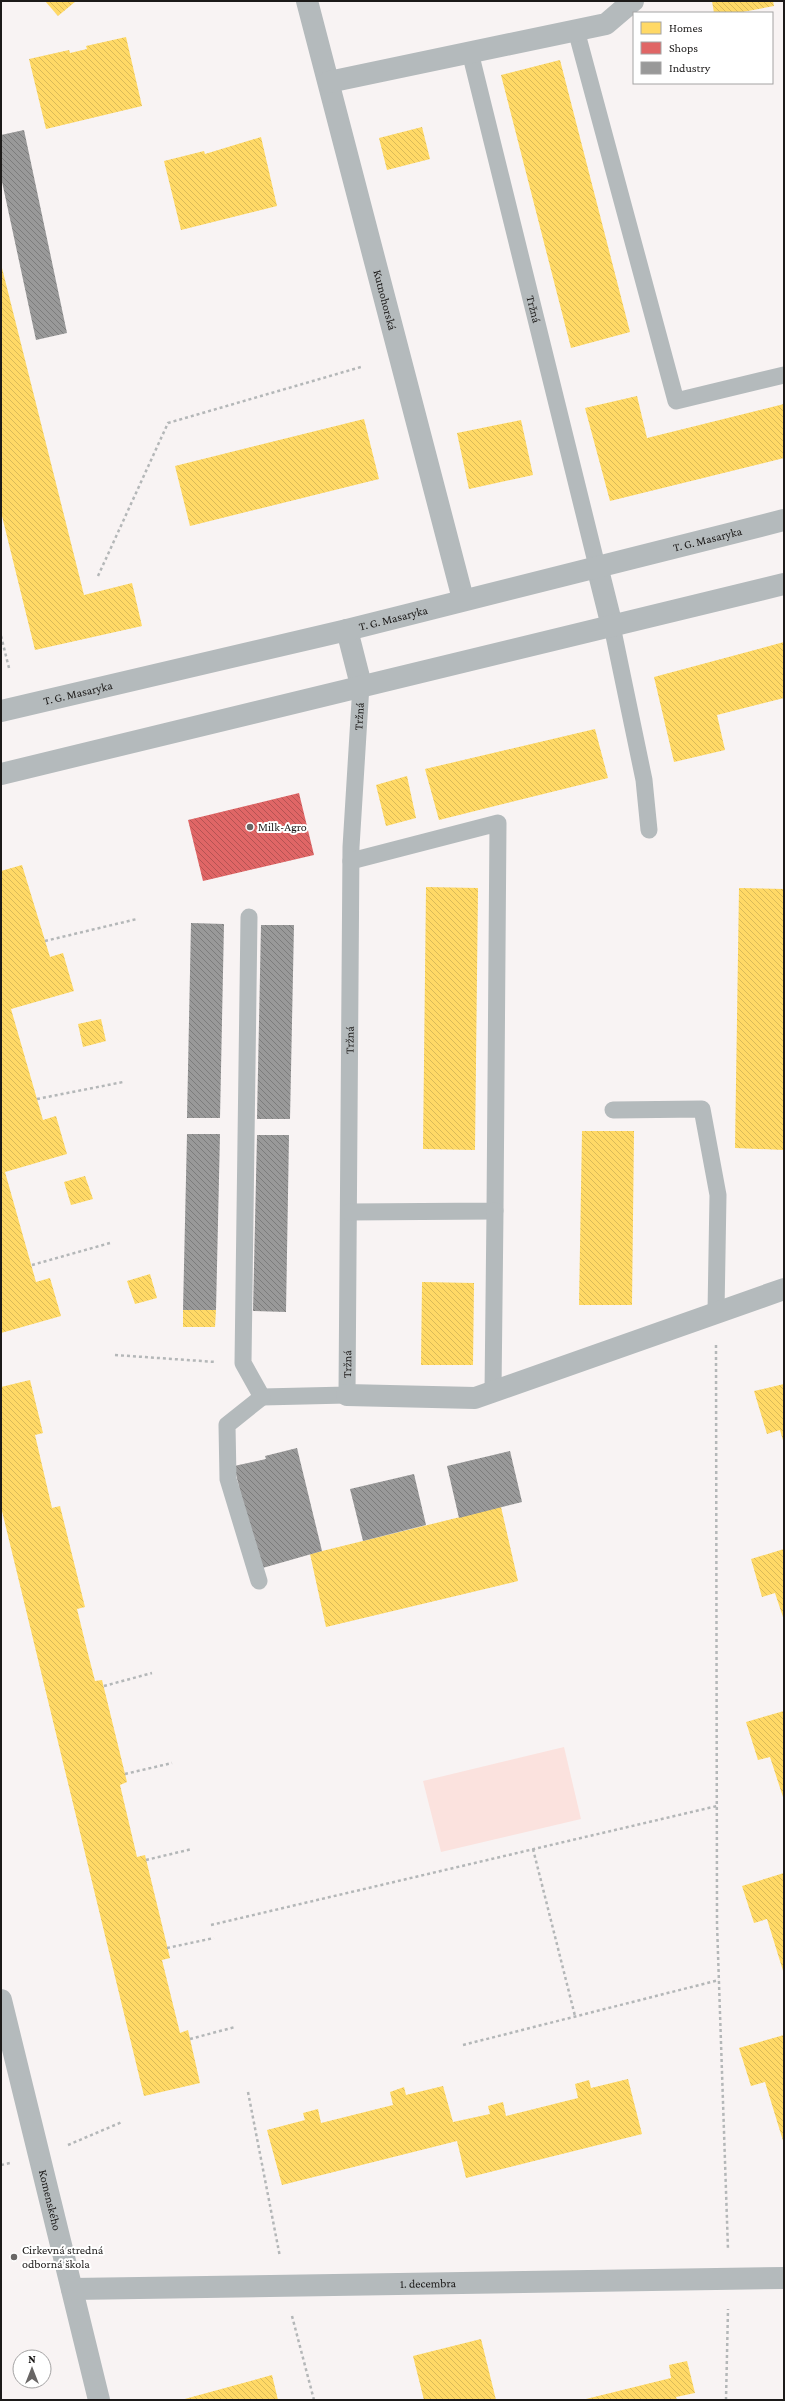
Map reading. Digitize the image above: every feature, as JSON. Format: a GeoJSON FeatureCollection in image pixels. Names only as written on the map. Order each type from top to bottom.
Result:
{"type":"FeatureCollection","features":[{"type":"Feature","properties":{"kind":"street","name":"Kutnohorská"},"geometry":{"type":"LineString","coordinates":[[307,1],[463,599]]}},
{"type":"Feature","properties":{"kind":"street"},"geometry":{"type":"LineString","coordinates":[[329,82],[606,24],[633,1]]}},
{"type":"Feature","properties":{"kind":"street","name":"T. G. Masaryka"},"geometry":{"type":"LineString","coordinates":[[1,711],[347,630],[463,599],[784,520]]}},
{"type":"Feature","properties":{"kind":"street"},"geometry":{"type":"LineString","coordinates":[[597,566],[612,626]]}},
{"type":"Feature","properties":{"kind":"street"},"geometry":{"type":"LineString","coordinates":[[1,774],[784,584]]}},
{"type":"Feature","properties":{"kind":"street"},"geometry":{"type":"LineString","coordinates":[[347,630],[361,686]]}},
{"type":"Feature","properties":{"kind":"street"},"geometry":{"type":"LineString","coordinates":[[348,1395],[475,1398],[716,1312],[784,1290]]}},
{"type":"Feature","properties":{"kind":"street","name":"Komenského"},"geometry":{"type":"LineString","coordinates":[[1,2000],[99,2400]]}},
{"type":"Feature","properties":{"kind":"street","name":"1. decembra"},"geometry":{"type":"LineString","coordinates":[[72,2289],[784,2278]]}},
{"type":"Feature","properties":{"kind":"lane"},"geometry":{"type":"LineString","coordinates":[[576,30],[676,401],[784,375]]}},
{"type":"Feature","properties":{"kind":"lane","name":"Tržná"},"geometry":{"type":"LineString","coordinates":[[470,52],[597,566]]}},
{"type":"Feature","properties":{"kind":"lane"},"geometry":{"type":"LineString","coordinates":[[612,626],[644,780],[649,830]]}},
{"type":"Feature","properties":{"kind":"lane","name":"Tržná"},"geometry":{"type":"LineString","coordinates":[[348,1395],[351,861],[361,686]]}},
{"type":"Feature","properties":{"kind":"lane"},"geometry":{"type":"LineString","coordinates":[[351,861],[498,823],[493,1392]]}},
{"type":"Feature","properties":{"kind":"lane"},"geometry":{"type":"LineString","coordinates":[[249,917],[243,1363],[262,1397]]}},
{"type":"Feature","properties":{"kind":"lane"},"geometry":{"type":"LineString","coordinates":[[613,1110],[702,1109],[718,1195],[716,1312]]}},
{"type":"Feature","properties":{"kind":"lane"},"geometry":{"type":"LineString","coordinates":[[349,1212],[495,1211]]}},
{"type":"Feature","properties":{"kind":"lane"},"geometry":{"type":"LineString","coordinates":[[259,1581],[228,1479],[227,1425],[262,1397],[348,1395]]}},
{"type":"Feature","properties":{"kind":"path"},"geometry":{"type":"LineString","coordinates":[[98,576],[168,423],[361,367]]}},
{"type":"Feature","properties":{"kind":"path"},"geometry":{"type":"LineString","coordinates":[[1,636],[9,668]]}},
{"type":"Feature","properties":{"kind":"path"},"geometry":{"type":"LineString","coordinates":[[44,941],[137,919]]}},
{"type":"Feature","properties":{"kind":"path"},"geometry":{"type":"LineString","coordinates":[[37,1099],[123,1082]]}},
{"type":"Feature","properties":{"kind":"path"},"geometry":{"type":"LineString","coordinates":[[32,1265],[110,1243]]}},
{"type":"Feature","properties":{"kind":"path"},"geometry":{"type":"LineString","coordinates":[[716,1312],[717,1806],[719,1980],[729,2279],[726,2400]]}},
{"type":"Feature","properties":{"kind":"path"},"geometry":{"type":"LineString","coordinates":[[115,1355],[243,1363]]}},
{"type":"Feature","properties":{"kind":"path"},"geometry":{"type":"LineString","coordinates":[[104,1686],[152,1673]]}},
{"type":"Feature","properties":{"kind":"path"},"geometry":{"type":"LineString","coordinates":[[125,1774],[172,1763]]}},
{"type":"Feature","properties":{"kind":"path"},"geometry":{"type":"LineString","coordinates":[[211,1925],[717,1806]]}},
{"type":"Feature","properties":{"kind":"path"},"geometry":{"type":"LineString","coordinates":[[146,1860],[192,1849]]}},
{"type":"Feature","properties":{"kind":"path"},"geometry":{"type":"LineString","coordinates":[[533,1849],[575,2016]]}},
{"type":"Feature","properties":{"kind":"path"},"geometry":{"type":"LineString","coordinates":[[167,1948],[214,1938]]}},
{"type":"Feature","properties":{"kind":"path"},"geometry":{"type":"LineString","coordinates":[[463,2045],[719,1980]]}},
{"type":"Feature","properties":{"kind":"path"},"geometry":{"type":"LineString","coordinates":[[190,2039],[235,2027]]}},
{"type":"Feature","properties":{"kind":"path"},"geometry":{"type":"LineString","coordinates":[[248,2092],[281,2260]]}},
{"type":"Feature","properties":{"kind":"path"},"geometry":{"type":"LineString","coordinates":[[63,2147],[122,2122]]}},
{"type":"Feature","properties":{"kind":"path"},"geometry":{"type":"LineString","coordinates":[[292,2313],[314,2400]]}},
{"type":"Feature","properties":{"kind":"shaded area"},"geometry":{"type":"Polygon","coordinates":[[[564,1747],[581,1819],[441,1852],[423,1781],[564,1747]]]}},
{"type":"Feature","properties":{"kind":"building: Homes"},"geometry":{"type":"Polygon","coordinates":[[[45,1],[76,1],[58,16],[45,1]]]}},
{"type":"Feature","properties":{"kind":"building: Homes"},"geometry":{"type":"Polygon","coordinates":[[[712,1],[773,1],[774,6],[742,12],[714,12],[712,1]]]}},
{"type":"Feature","properties":{"kind":"building: Homes"},"geometry":{"type":"Polygon","coordinates":[[[126,37],[142,106],[46,129],[29,59],[69,50],[70,53],[87,49],[86,46],[126,37]]]}},
{"type":"Feature","properties":{"kind":"building: Homes"},"geometry":{"type":"Polygon","coordinates":[[[560,60],[630,332],[571,348],[501,75],[560,60]]]}},
{"type":"Feature","properties":{"kind":"building: Homes"},"geometry":{"type":"Polygon","coordinates":[[[422,127],[430,159],[387,170],[379,138],[422,127]]]}},
{"type":"Feature","properties":{"kind":"building: Homes"},"geometry":{"type":"Polygon","coordinates":[[[261,137],[277,206],[181,230],[164,161],[204,151],[205,154],[261,137]]]}},
{"type":"Feature","properties":{"kind":"building: Homes"},"geometry":{"type":"Polygon","coordinates":[[[2,268],[84,595],[132,583],[142,626],[35,650],[1,512],[2,268]]]}},
{"type":"Feature","properties":{"kind":"building: Homes"},"geometry":{"type":"Polygon","coordinates":[[[637,396],[647,438],[784,404],[784,458],[610,501],[585,408],[637,396]]]}},
{"type":"Feature","properties":{"kind":"building: Homes"},"geometry":{"type":"Polygon","coordinates":[[[364,419],[379,479],[190,526],[175,466],[364,419]]]}},
{"type":"Feature","properties":{"kind":"building: Homes"},"geometry":{"type":"Polygon","coordinates":[[[521,420],[533,475],[469,489],[457,433],[521,420]]]}},
{"type":"Feature","properties":{"kind":"building: Homes"},"geometry":{"type":"Polygon","coordinates":[[[784,642],[784,698],[717,715],[725,750],[674,762],[654,677],[784,642]]]}},
{"type":"Feature","properties":{"kind":"building: Homes"},"geometry":{"type":"Polygon","coordinates":[[[595,729],[608,778],[439,820],[425,769],[595,729]]]}},
{"type":"Feature","properties":{"kind":"building: Homes"},"geometry":{"type":"Polygon","coordinates":[[[407,776],[416,818],[386,826],[376,785],[407,776]]]}},
{"type":"Feature","properties":{"kind":"building: Homes"},"geometry":{"type":"Polygon","coordinates":[[[22,865],[50,957],[63,953],[74,991],[11,1009],[43,1120],[56,1116],[67,1154],[5,1172],[36,1282],[50,1278],[61,1316],[1,1333],[1,871],[22,865]]]}},
{"type":"Feature","properties":{"kind":"building: Homes"},"geometry":{"type":"Polygon","coordinates":[[[426,887],[478,888],[475,1150],[423,1149],[426,887]]]}},
{"type":"Feature","properties":{"kind":"building: Homes"},"geometry":{"type":"Polygon","coordinates":[[[739,888],[784,889],[784,1150],[735,1148],[739,888]]]}},
{"type":"Feature","properties":{"kind":"building: Homes"},"geometry":{"type":"Polygon","coordinates":[[[101,1019],[106,1041],[83,1047],[78,1024],[101,1019]]]}},
{"type":"Feature","properties":{"kind":"building: Homes"},"geometry":{"type":"Polygon","coordinates":[[[582,1131],[634,1131],[632,1305],[579,1305],[582,1131]]]}},
{"type":"Feature","properties":{"kind":"building: Homes"},"geometry":{"type":"Polygon","coordinates":[[[85,1176],[93,1199],[71,1205],[64,1182],[85,1176]]]}},
{"type":"Feature","properties":{"kind":"building: Homes"},"geometry":{"type":"Polygon","coordinates":[[[150,1274],[157,1298],[135,1304],[127,1281],[150,1274]]]}},
{"type":"Feature","properties":{"kind":"building: Homes"},"geometry":{"type":"Polygon","coordinates":[[[422,1282],[474,1283],[473,1365],[421,1365],[422,1282]]]}},
{"type":"Feature","properties":{"kind":"building: Homes"},"geometry":{"type":"Polygon","coordinates":[[[183,1310],[216,1310],[215,1327],[183,1327],[183,1310]]]}},
{"type":"Feature","properties":{"kind":"building: Homes"},"geometry":{"type":"Polygon","coordinates":[[[30,1380],[43,1433],[35,1435],[52,1508],[60,1506],[85,1607],[77,1609],[95,1681],[102,1680],[127,1782],[120,1785],[137,1857],[145,1855],[170,1958],[162,1960],[180,2033],[188,2030],[200,2083],[144,2096],[1,1507],[1,1387],[30,1380]]]}},
{"type":"Feature","properties":{"kind":"building: Homes"},"geometry":{"type":"Polygon","coordinates":[[[784,1384],[784,1444],[780,1430],[767,1434],[754,1391],[784,1384]]]}},
{"type":"Feature","properties":{"kind":"building: Homes"},"geometry":{"type":"Polygon","coordinates":[[[501,1507],[518,1581],[326,1627],[310,1554],[501,1507]]]}},
{"type":"Feature","properties":{"kind":"building: Homes"},"geometry":{"type":"Polygon","coordinates":[[[784,1549],[784,1620],[775,1593],[762,1597],[751,1559],[784,1549]]]}},
{"type":"Feature","properties":{"kind":"building: Homes"},"geometry":{"type":"Polygon","coordinates":[[[784,1711],[784,1800],[770,1757],[758,1760],[746,1722],[784,1711]]]}},
{"type":"Feature","properties":{"kind":"building: Homes"},"geometry":{"type":"Polygon","coordinates":[[[784,1873],[784,1974],[767,1919],[754,1923],[742,1886],[784,1873]]]}},
{"type":"Feature","properties":{"kind":"building: Homes"},"geometry":{"type":"Polygon","coordinates":[[[784,2035],[784,2144],[765,2082],[751,2086],[739,2048],[784,2035]]]}},
{"type":"Feature","properties":{"kind":"building: Homes"},"geometry":{"type":"Polygon","coordinates":[[[628,2079],[642,2134],[466,2178],[457,2141],[282,2185],[267,2130],[305,2120],[303,2113],[318,2109],[321,2123],[393,2105],[390,2092],[404,2087],[406,2095],[443,2086],[453,2122],[490,2114],[488,2106],[503,2102],[506,2116],[578,2098],[575,2084],[589,2080],[591,2088],[628,2079]]]}},
{"type":"Feature","properties":{"kind":"building: Homes"},"geometry":{"type":"Polygon","coordinates":[[[481,2339],[496,2400],[424,2400],[413,2356],[481,2339]]]}},
{"type":"Feature","properties":{"kind":"building: Homes"},"geometry":{"type":"Polygon","coordinates":[[[687,2361],[695,2393],[676,2397],[677,2400],[582,2400],[671,2378],[669,2365],[687,2361]]]}},
{"type":"Feature","properties":{"kind":"building: Homes"},"geometry":{"type":"Polygon","coordinates":[[[272,2375],[278,2400],[181,2400],[272,2375]]]}},
{"type":"Feature","properties":{"kind":"building: Shops"},"geometry":{"type":"Polygon","coordinates":[[[299,793],[314,855],[203,881],[188,820],[299,793]]]}},
{"type":"Feature","properties":{"kind":"building: Industry"},"geometry":{"type":"Polygon","coordinates":[[[24,130],[67,333],[36,340],[1,177],[1,135],[24,130]]]}},
{"type":"Feature","properties":{"kind":"building: Industry"},"geometry":{"type":"Polygon","coordinates":[[[191,923],[224,924],[220,1118],[187,1118],[191,923]]]}},
{"type":"Feature","properties":{"kind":"building: Industry"},"geometry":{"type":"Polygon","coordinates":[[[261,925],[294,925],[290,1119],[257,1119],[261,925]]]}},
{"type":"Feature","properties":{"kind":"building: Industry"},"geometry":{"type":"Polygon","coordinates":[[[187,1134],[220,1134],[216,1310],[183,1310],[187,1134]]]}},
{"type":"Feature","properties":{"kind":"building: Industry"},"geometry":{"type":"Polygon","coordinates":[[[257,1135],[289,1135],[286,1312],[253,1311],[257,1135]]]}},
{"type":"Feature","properties":{"kind":"building: Industry"},"geometry":{"type":"Polygon","coordinates":[[[297,1448],[322,1551],[259,1569],[234,1466],[266,1459],[265,1456],[297,1448]]]}},
{"type":"Feature","properties":{"kind":"building: Industry"},"geometry":{"type":"Polygon","coordinates":[[[510,1451],[522,1502],[459,1518],[447,1466],[510,1451]]]}},
{"type":"Feature","properties":{"kind":"building: Industry"},"geometry":{"type":"Polygon","coordinates":[[[414,1474],[426,1525],[363,1541],[350,1489],[414,1474]]]}},
{"type":"Feature","properties":{"kind":"place","name":"Milk-Agro"},"geometry":{"type":"Point","coordinates":[250,827]}},
{"type":"Feature","properties":{"kind":"place","name":"Cirkevná stredná odborná škola"},"geometry":{"type":"Point","coordinates":[14,2257]}}]}
